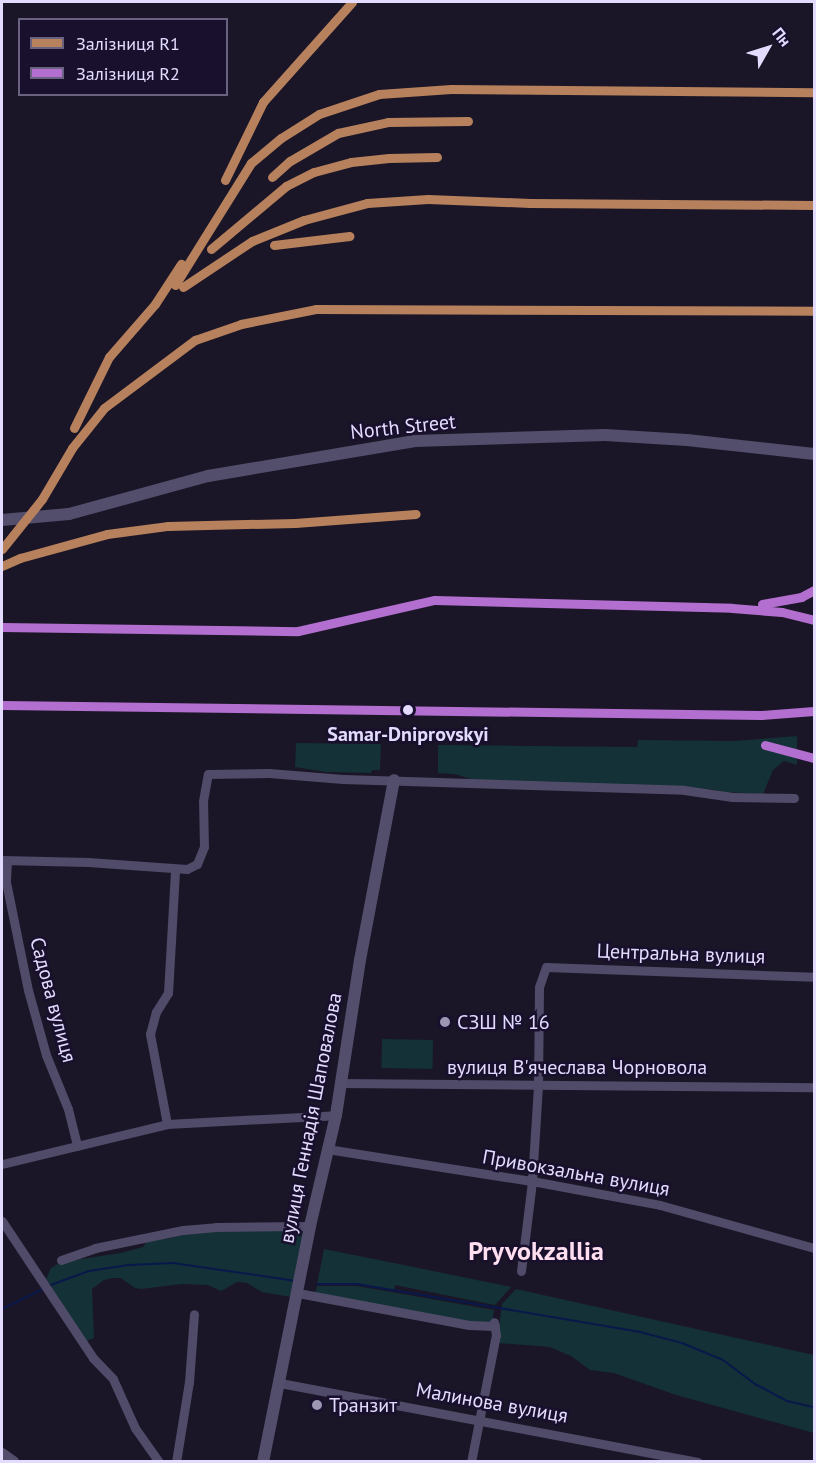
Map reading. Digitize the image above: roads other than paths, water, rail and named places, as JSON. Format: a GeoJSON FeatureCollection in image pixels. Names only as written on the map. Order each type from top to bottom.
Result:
{"type":"FeatureCollection","features":[{"type":"Feature","properties":{"kind":"street","name":"North Street"},"geometry":{"type":"LineString","coordinates":[[2,520],[69,514],[208,476],[415,441],[605,435],[687,440],[814,454]]}},
{"type":"Feature","properties":{"kind":"street"},"geometry":{"type":"LineString","coordinates":[[4,860],[88,862],[175,870],[187,869],[197,864],[204,847],[203,801],[208,774],[269,773],[394,780],[684,790],[732,797],[794,798]]}},
{"type":"Feature","properties":{"kind":"street","name":"вулиця Геннадія Шаповалова"},"geometry":{"type":"LineString","coordinates":[[263,1461],[310,1226],[336,1115],[360,960],[394,780]]}},
{"type":"Feature","properties":{"kind":"street","name":"Садова вулиця"},"geometry":{"type":"LineString","coordinates":[[4,860],[6,882],[28,990],[46,1055],[68,1109],[77,1146]]}},
{"type":"Feature","properties":{"kind":"street"},"geometry":{"type":"LineString","coordinates":[[167,1124],[150,1034],[156,1012],[168,993],[175,870]]}},
{"type":"Feature","properties":{"kind":"street","name":"Центральна вулиця"},"geometry":{"type":"LineString","coordinates":[[537,1085],[539,987],[546,967],[814,977]]}},
{"type":"Feature","properties":{"kind":"street","name":"вулиця В'ячеслава Чорновола"},"geometry":{"type":"LineString","coordinates":[[340,1083],[814,1087]]}},
{"type":"Feature","properties":{"kind":"street"},"geometry":{"type":"LineString","coordinates":[[521,1271],[532,1180],[537,1085]]}},
{"type":"Feature","properties":{"kind":"street"},"geometry":{"type":"LineString","coordinates":[[2,1164],[167,1124],[336,1115]]}},
{"type":"Feature","properties":{"kind":"street","name":"Привокзальна вулиця"},"geometry":{"type":"LineString","coordinates":[[327,1149],[532,1180],[660,1205],[814,1248]]}},
{"type":"Feature","properties":{"kind":"street"},"geometry":{"type":"LineString","coordinates":[[2,1221],[93,1358],[113,1379],[135,1428],[159,1461]]}},
{"type":"Feature","properties":{"kind":"street"},"geometry":{"type":"LineString","coordinates":[[62,1260],[95,1248],[183,1230],[216,1227],[310,1226]]}},
{"type":"Feature","properties":{"kind":"street"},"geometry":{"type":"LineString","coordinates":[[298,1294],[469,1325],[495,1324],[496,1335],[471,1461]]}},
{"type":"Feature","properties":{"kind":"street"},"geometry":{"type":"LineString","coordinates":[[177,1461],[189,1382],[194,1314]]}},
{"type":"Feature","properties":{"kind":"street","name":"Малинова вулиця"},"geometry":{"type":"LineString","coordinates":[[279,1383],[478,1418],[698,1461]]}},
{"type":"Feature","properties":{"kind":"street"},"geometry":{"type":"LineString","coordinates":[[2,1454],[13,1461]]}},
{"type":"Feature","properties":{"kind":"waterway"},"geometry":{"type":"LineString","coordinates":[[48,1286],[89,1271],[129,1265],[173,1263],[296,1281]]}},
{"type":"Feature","properties":{"kind":"waterway"},"geometry":{"type":"LineString","coordinates":[[317,1284],[357,1284],[636,1331],[682,1343],[723,1360],[755,1384],[787,1401],[814,1407]]}},
{"type":"Feature","properties":{"kind":"waterway"},"geometry":{"type":"LineString","coordinates":[[2,1309],[43,1289]]}},
{"type":"Feature","properties":{"kind":"rail line","name":"R1"},"geometry":{"type":"LineString","coordinates":[[225,180],[263,102],[352,2]]}},
{"type":"Feature","properties":{"kind":"rail line","name":"R1"},"geometry":{"type":"LineString","coordinates":[[175,285],[251,163],[281,138],[319,114],[379,94],[451,89],[814,92]]}},
{"type":"Feature","properties":{"kind":"rail line","name":"R1"},"geometry":{"type":"LineString","coordinates":[[272,177],[290,161],[338,133],[388,122],[468,121]]}},
{"type":"Feature","properties":{"kind":"rail line","name":"R1"},"geometry":{"type":"LineString","coordinates":[[211,249],[286,186],[314,172],[351,162],[437,157]]}},
{"type":"Feature","properties":{"kind":"rail line","name":"R1"},"geometry":{"type":"LineString","coordinates":[[183,287],[252,241],[304,220],[367,203],[428,199],[530,203],[814,205]]}},
{"type":"Feature","properties":{"kind":"rail line","name":"R1"},"geometry":{"type":"LineString","coordinates":[[274,245],[349,236]]}},
{"type":"Feature","properties":{"kind":"rail line","name":"R1"},"geometry":{"type":"LineString","coordinates":[[74,428],[109,357],[155,304],[181,264]]}},
{"type":"Feature","properties":{"kind":"rail line","name":"R1"},"geometry":{"type":"LineString","coordinates":[[2,549],[42,499],[72,448],[104,408],[195,340],[241,324],[316,309],[814,311]]}},
{"type":"Feature","properties":{"kind":"rail line","name":"R1"},"geometry":{"type":"LineString","coordinates":[[2,566],[20,558],[107,534],[168,526],[295,523],[416,514]]}},
{"type":"Feature","properties":{"kind":"rail line","name":"R2"},"geometry":{"type":"LineString","coordinates":[[762,604],[801,597],[814,590]]}},
{"type":"Feature","properties":{"kind":"rail line","name":"R2"},"geometry":{"type":"LineString","coordinates":[[2,627],[298,631],[435,600],[732,608],[782,612],[814,620]]}},
{"type":"Feature","properties":{"kind":"rail line","name":"R2"},"geometry":{"type":"LineString","coordinates":[[2,705],[761,715],[814,711]]}},
{"type":"Feature","properties":{"kind":"rail line","name":"R2"},"geometry":{"type":"LineString","coordinates":[[765,745],[814,758]]}},
{"type":"Feature","properties":{"kind":"place","name":"Samar-Dniprovskyi"},"geometry":{"type":"Point","coordinates":[408,710]}},
{"type":"Feature","properties":{"kind":"place","name":"СЗШ № 16"},"geometry":{"type":"Point","coordinates":[445,1022]}},
{"type":"Feature","properties":{"kind":"place","name":"Транзит"},"geometry":{"type":"Point","coordinates":[317,1405]}},
{"type":"Feature","properties":{"kind":"district","name":"Pryvokzallia"},"geometry":{"type":"Point","coordinates":[536,1251]}}]}
